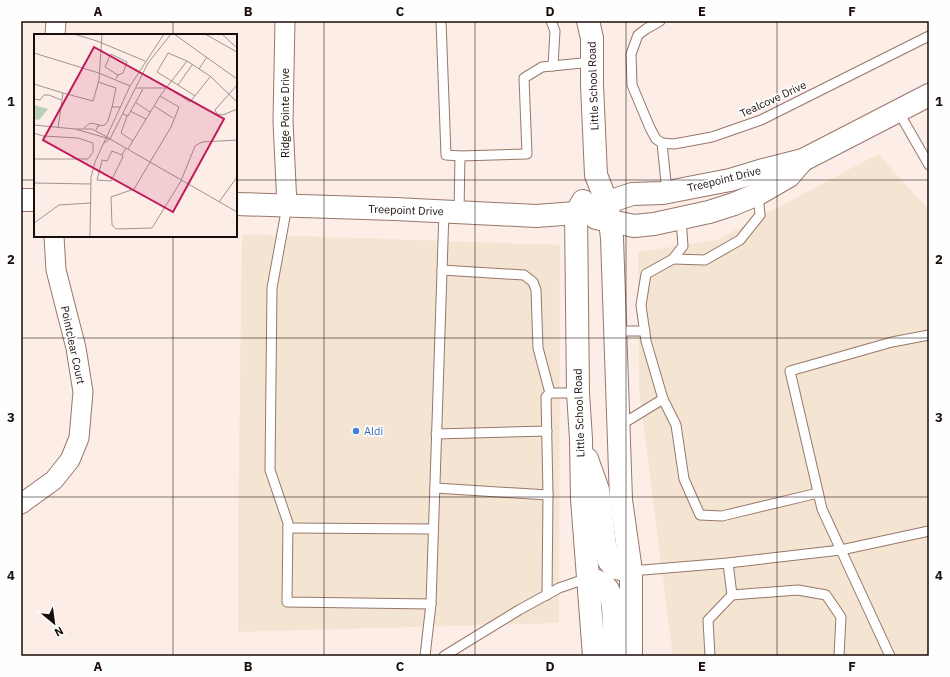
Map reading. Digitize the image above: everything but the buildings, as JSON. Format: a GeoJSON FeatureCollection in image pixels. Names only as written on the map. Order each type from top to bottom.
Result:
{"type":"FeatureCollection","features":[{"type":"Feature","properties":{"kind":"main road","name":"Little School Road"},"geometry":{"type":"LineString","coordinates":[[588,21],[592,38],[596,175],[608,212],[612,240],[621,500],[631,572],[631,656]]}},
{"type":"Feature","properties":{"kind":"main road","name":"Treepoint Drive"},"geometry":{"type":"LineString","coordinates":[[608,212],[632,194],[667,192],[730,180],[803,160],[929,95]]}},
{"type":"Feature","properties":{"kind":"main road","name":"Treepoint Drive"},"geometry":{"type":"LineString","coordinates":[[237,204],[536,216],[608,212],[634,226],[681,219],[734,204],[758,194],[789,176],[803,160]]}},
{"type":"Feature","properties":{"kind":"main road","name":"Little School Road"},"geometry":{"type":"LineString","coordinates":[[594,656],[582,499],[581,439],[578,393],[576,213],[596,175]]}},
{"type":"Feature","properties":{"kind":"main road"},"geometry":{"type":"LineString","coordinates":[[21,200],[34,200]]}},
{"type":"Feature","properties":{"kind":"main road"},"geometry":{"type":"LineString","coordinates":[[581,439],[598,490],[605,545],[609,561],[615,568],[631,572]]}},
{"type":"Feature","properties":{"kind":"main road"},"geometry":{"type":"LineString","coordinates":[[588,578],[597,580],[606,587],[610,595],[613,609],[612,656]]}},
{"type":"Feature","properties":{"kind":"street"},"geometry":{"type":"LineString","coordinates":[[55,34],[56,21]]}},
{"type":"Feature","properties":{"kind":"street","name":"Ridge Pointe Drive"},"geometry":{"type":"LineString","coordinates":[[285,21],[283,121],[287,206]]}},
{"type":"Feature","properties":{"kind":"street","name":"Pointclear Court"},"geometry":{"type":"LineString","coordinates":[[21,504],[54,480],[70,460],[79,438],[83,392],[76,348],[56,270],[54,237]]}},
{"type":"Feature","properties":{"kind":"lane"},"geometry":{"type":"LineString","coordinates":[[441,21],[446,155],[527,154],[524,78],[542,66],[592,62]]}},
{"type":"Feature","properties":{"kind":"lane"},"geometry":{"type":"LineString","coordinates":[[551,21],[555,31],[553,66]]}},
{"type":"Feature","properties":{"kind":"lane"},"geometry":{"type":"LineString","coordinates":[[660,21],[638,35],[632,54],[632,85],[650,128],[656,138],[662,143],[667,192]]}},
{"type":"Feature","properties":{"kind":"lane","name":"Tealcove Drive"},"geometry":{"type":"LineString","coordinates":[[662,143],[674,144],[712,137],[761,120],[929,36]]}},
{"type":"Feature","properties":{"kind":"lane"},"geometry":{"type":"LineString","coordinates":[[898,111],[929,165]]}},
{"type":"Feature","properties":{"kind":"lane"},"geometry":{"type":"LineString","coordinates":[[425,656],[431,604],[442,270],[460,156]]}},
{"type":"Feature","properties":{"kind":"lane"},"geometry":{"type":"LineString","coordinates":[[673,259],[705,260],[740,240],[760,215],[758,194]]}},
{"type":"Feature","properties":{"kind":"lane"},"geometry":{"type":"LineString","coordinates":[[287,206],[272,288],[270,470],[288,523],[287,602],[431,604]]}},
{"type":"Feature","properties":{"kind":"lane"},"geometry":{"type":"LineString","coordinates":[[681,219],[684,246],[673,259],[646,274],[641,305],[646,341],[663,399],[676,425],[684,479],[700,514],[722,516],[818,493]]}},
{"type":"Feature","properties":{"kind":"lane"},"geometry":{"type":"LineString","coordinates":[[442,270],[524,275],[533,282],[536,290],[538,348],[550,393]]}},
{"type":"Feature","properties":{"kind":"lane"},"geometry":{"type":"LineString","coordinates":[[615,331],[644,331]]}},
{"type":"Feature","properties":{"kind":"lane"},"geometry":{"type":"LineString","coordinates":[[890,656],[822,509],[790,371],[892,342],[929,335]]}},
{"type":"Feature","properties":{"kind":"lane"},"geometry":{"type":"LineString","coordinates":[[547,594],[548,496],[546,397],[550,393],[578,393]]}},
{"type":"Feature","properties":{"kind":"lane"},"geometry":{"type":"LineString","coordinates":[[618,426],[663,399]]}},
{"type":"Feature","properties":{"kind":"lane"},"geometry":{"type":"LineString","coordinates":[[436,434],[547,431]]}},
{"type":"Feature","properties":{"kind":"lane"},"geometry":{"type":"LineString","coordinates":[[435,488],[548,496]]}},
{"type":"Feature","properties":{"kind":"lane"},"geometry":{"type":"LineString","coordinates":[[288,528],[433,529]]}},
{"type":"Feature","properties":{"kind":"lane"},"geometry":{"type":"LineString","coordinates":[[631,572],[841,550],[929,531]]}},
{"type":"Feature","properties":{"kind":"lane"},"geometry":{"type":"LineString","coordinates":[[728,563],[732,595]]}},
{"type":"Feature","properties":{"kind":"lane"},"geometry":{"type":"LineString","coordinates":[[444,656],[547,594],[559,588],[588,578]]}},
{"type":"Feature","properties":{"kind":"lane"},"geometry":{"type":"LineString","coordinates":[[710,656],[708,620],[732,595],[798,590],[826,595],[841,616],[839,656]]}},
{"type":"Feature","properties":{"kind":"shaded area"},"geometry":{"type":"Polygon","coordinates":[[[878,154],[929,210],[929,656],[673,656],[639,390],[638,252],[717,240],[878,154]]]}},
{"type":"Feature","properties":{"kind":"shaded area"},"geometry":{"type":"Polygon","coordinates":[[[242,234],[560,245],[559,623],[238,632],[242,234]]]}},
{"type":"Feature","properties":{"kind":"place","name":"Aldi"},"geometry":{"type":"Point","coordinates":[356,431]}}]}
